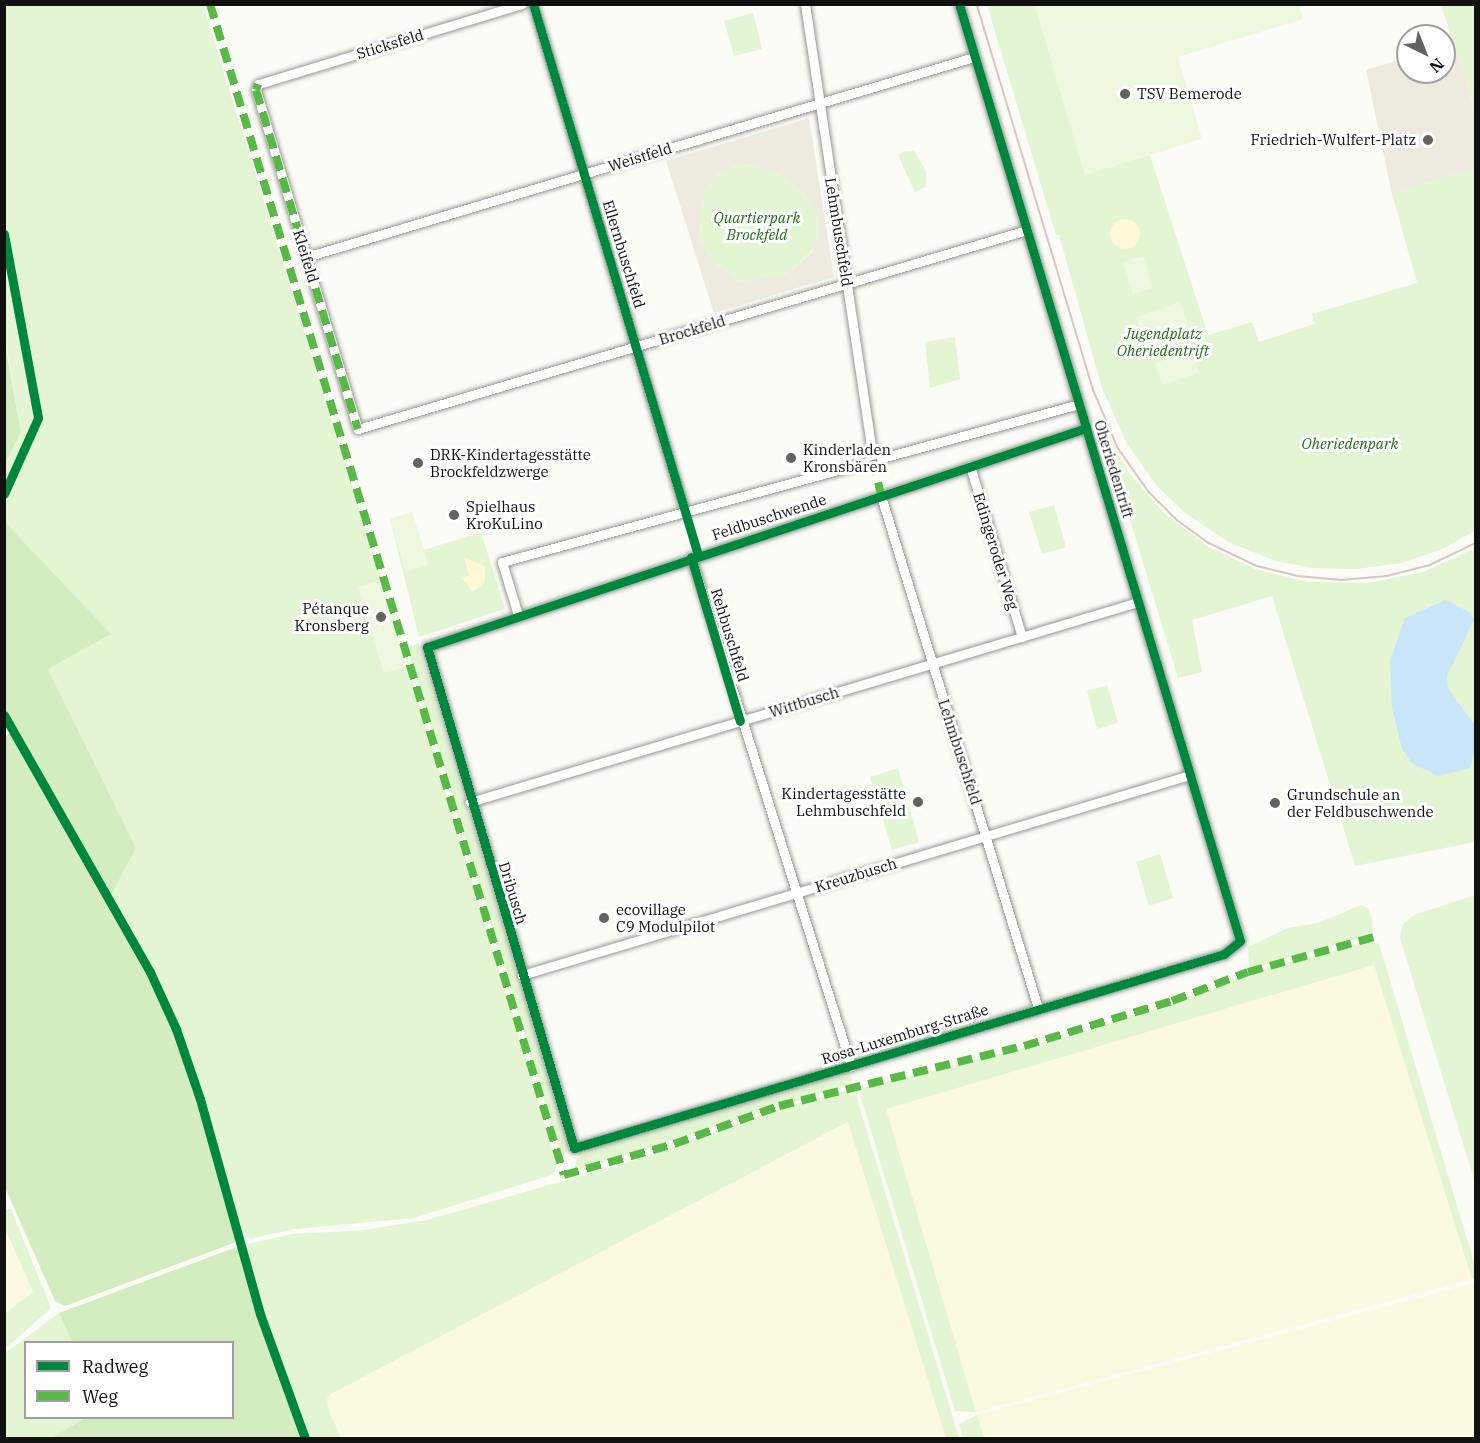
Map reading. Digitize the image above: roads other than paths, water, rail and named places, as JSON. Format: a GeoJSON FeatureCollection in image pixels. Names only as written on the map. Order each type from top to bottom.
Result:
{"type":"FeatureCollection","features":[{"type":"Feature","properties":{"kind":"street","name":"Sticksfeld"},"geometry":{"type":"LineString","coordinates":[[258,84],[522,4]]}},
{"type":"Feature","properties":{"kind":"street","name":"Ellernbuschfeld"},"geometry":{"type":"LineString","coordinates":[[533,4],[685,512]]}},
{"type":"Feature","properties":{"kind":"street","name":"Lehmbuschfeld"},"geometry":{"type":"LineString","coordinates":[[805,4],[873,460]]}},
{"type":"Feature","properties":{"kind":"street","name":"Oheriedentrift"},"geometry":{"type":"LineString","coordinates":[[959,4],[1240,941]]}},
{"type":"Feature","properties":{"kind":"street","name":"Weistfeld"},"geometry":{"type":"LineString","coordinates":[[306,257],[974,57]]}},
{"type":"Feature","properties":{"kind":"street","name":"Kleifeld"},"geometry":{"type":"LineString","coordinates":[[258,84],[256,90],[358,429]]}},
{"type":"Feature","properties":{"kind":"street","name":"Brockfeld"},"geometry":{"type":"LineString","coordinates":[[358,429],[1027,230]]}},
{"type":"Feature","properties":{"kind":"street","name":"Feldbuschwende"},"geometry":{"type":"LineString","coordinates":[[518,615],[502,562],[1078,404]]}},
{"type":"Feature","properties":{"kind":"street","name":"Feldbuschwende"},"geometry":{"type":"LineString","coordinates":[[427,647],[691,557],[1086,428]]}},
{"type":"Feature","properties":{"kind":"street","name":"Edingeroder Weg"},"geometry":{"type":"LineString","coordinates":[[970,466],[1022,637]]}},
{"type":"Feature","properties":{"kind":"street","name":"Lehmbuschfeld"},"geometry":{"type":"LineString","coordinates":[[881,496],[1038,1008]]}},
{"type":"Feature","properties":{"kind":"street","name":"Rehbuschfeld"},"geometry":{"type":"LineString","coordinates":[[691,557],[740,721],[748,732],[851,1066]]}},
{"type":"Feature","properties":{"kind":"street","name":"Wittbusch"},"geometry":{"type":"LineString","coordinates":[[470,802],[1138,602]]}},
{"type":"Feature","properties":{"kind":"street","name":"Dribusch"},"geometry":{"type":"LineString","coordinates":[[427,647],[470,802],[574,1148]]}},
{"type":"Feature","properties":{"kind":"street","name":"Kreuzbusch"},"geometry":{"type":"LineString","coordinates":[[522,975],[1190,775]]}},
{"type":"Feature","properties":{"kind":"street","name":"Rosa-Luxemburg-Straße"},"geometry":{"type":"LineString","coordinates":[[574,1148],[1224,954],[1240,941]]}},
{"type":"Feature","properties":{"kind":"water"},"geometry":{"type":"Polygon","coordinates":[[[1446,600],[1471,613],[1474,620],[1447,676],[1448,689],[1475,725],[1476,746],[1470,768],[1438,776],[1412,763],[1402,749],[1392,708],[1390,660],[1405,618],[1446,600]]]}},
{"type":"Feature","properties":{"kind":"tram line"},"geometry":{"type":"LineString","coordinates":[[977,4],[1094,391],[1118,448],[1149,492],[1177,520],[1209,543],[1257,566],[1298,576],[1341,580],[1387,576],[1430,565],[1476,543]]}},
{"type":"Feature","properties":{"kind":"place","name":"TSV Bemerode"},"geometry":{"type":"Point","coordinates":[1125,94]}},
{"type":"Feature","properties":{"kind":"place","name":"Friedrich-Wulfert-Platz"},"geometry":{"type":"Point","coordinates":[1428,140]}},
{"type":"Feature","properties":{"kind":"place","name":"Kinderladen Kronsbären"},"geometry":{"type":"Point","coordinates":[791,458]}},
{"type":"Feature","properties":{"kind":"place","name":"DRK-Kindertagesstätte Brockfeldzwerge"},"geometry":{"type":"Point","coordinates":[418,463]}},
{"type":"Feature","properties":{"kind":"place","name":"Spielhaus KroKuLino"},"geometry":{"type":"Point","coordinates":[454,515]}},
{"type":"Feature","properties":{"kind":"place","name":"Pétanque Kronsberg"},"geometry":{"type":"Point","coordinates":[381,617]}},
{"type":"Feature","properties":{"kind":"place","name":"Kindertagesstätte Lehmbuschfeld"},"geometry":{"type":"Point","coordinates":[918,802]}},
{"type":"Feature","properties":{"kind":"place","name":"Grundschule an der Feldbuschwende"},"geometry":{"type":"Point","coordinates":[1275,803]}},
{"type":"Feature","properties":{"kind":"place","name":"ecovillage C9 Modulpilot"},"geometry":{"type":"Point","coordinates":[604,918]}},
{"type":"Feature","properties":{"kind":"park label","name":"Quartierpark Brockfeld"},"geometry":{"type":"Point","coordinates":[757,226]}},
{"type":"Feature","properties":{"kind":"park label","name":"Jugendplatz Oheriedentrift"},"geometry":{"type":"Point","coordinates":[1163,342]}},
{"type":"Feature","properties":{"kind":"park label","name":"Oheriedenpark"},"geometry":{"type":"Point","coordinates":[1350,444]}}]}
